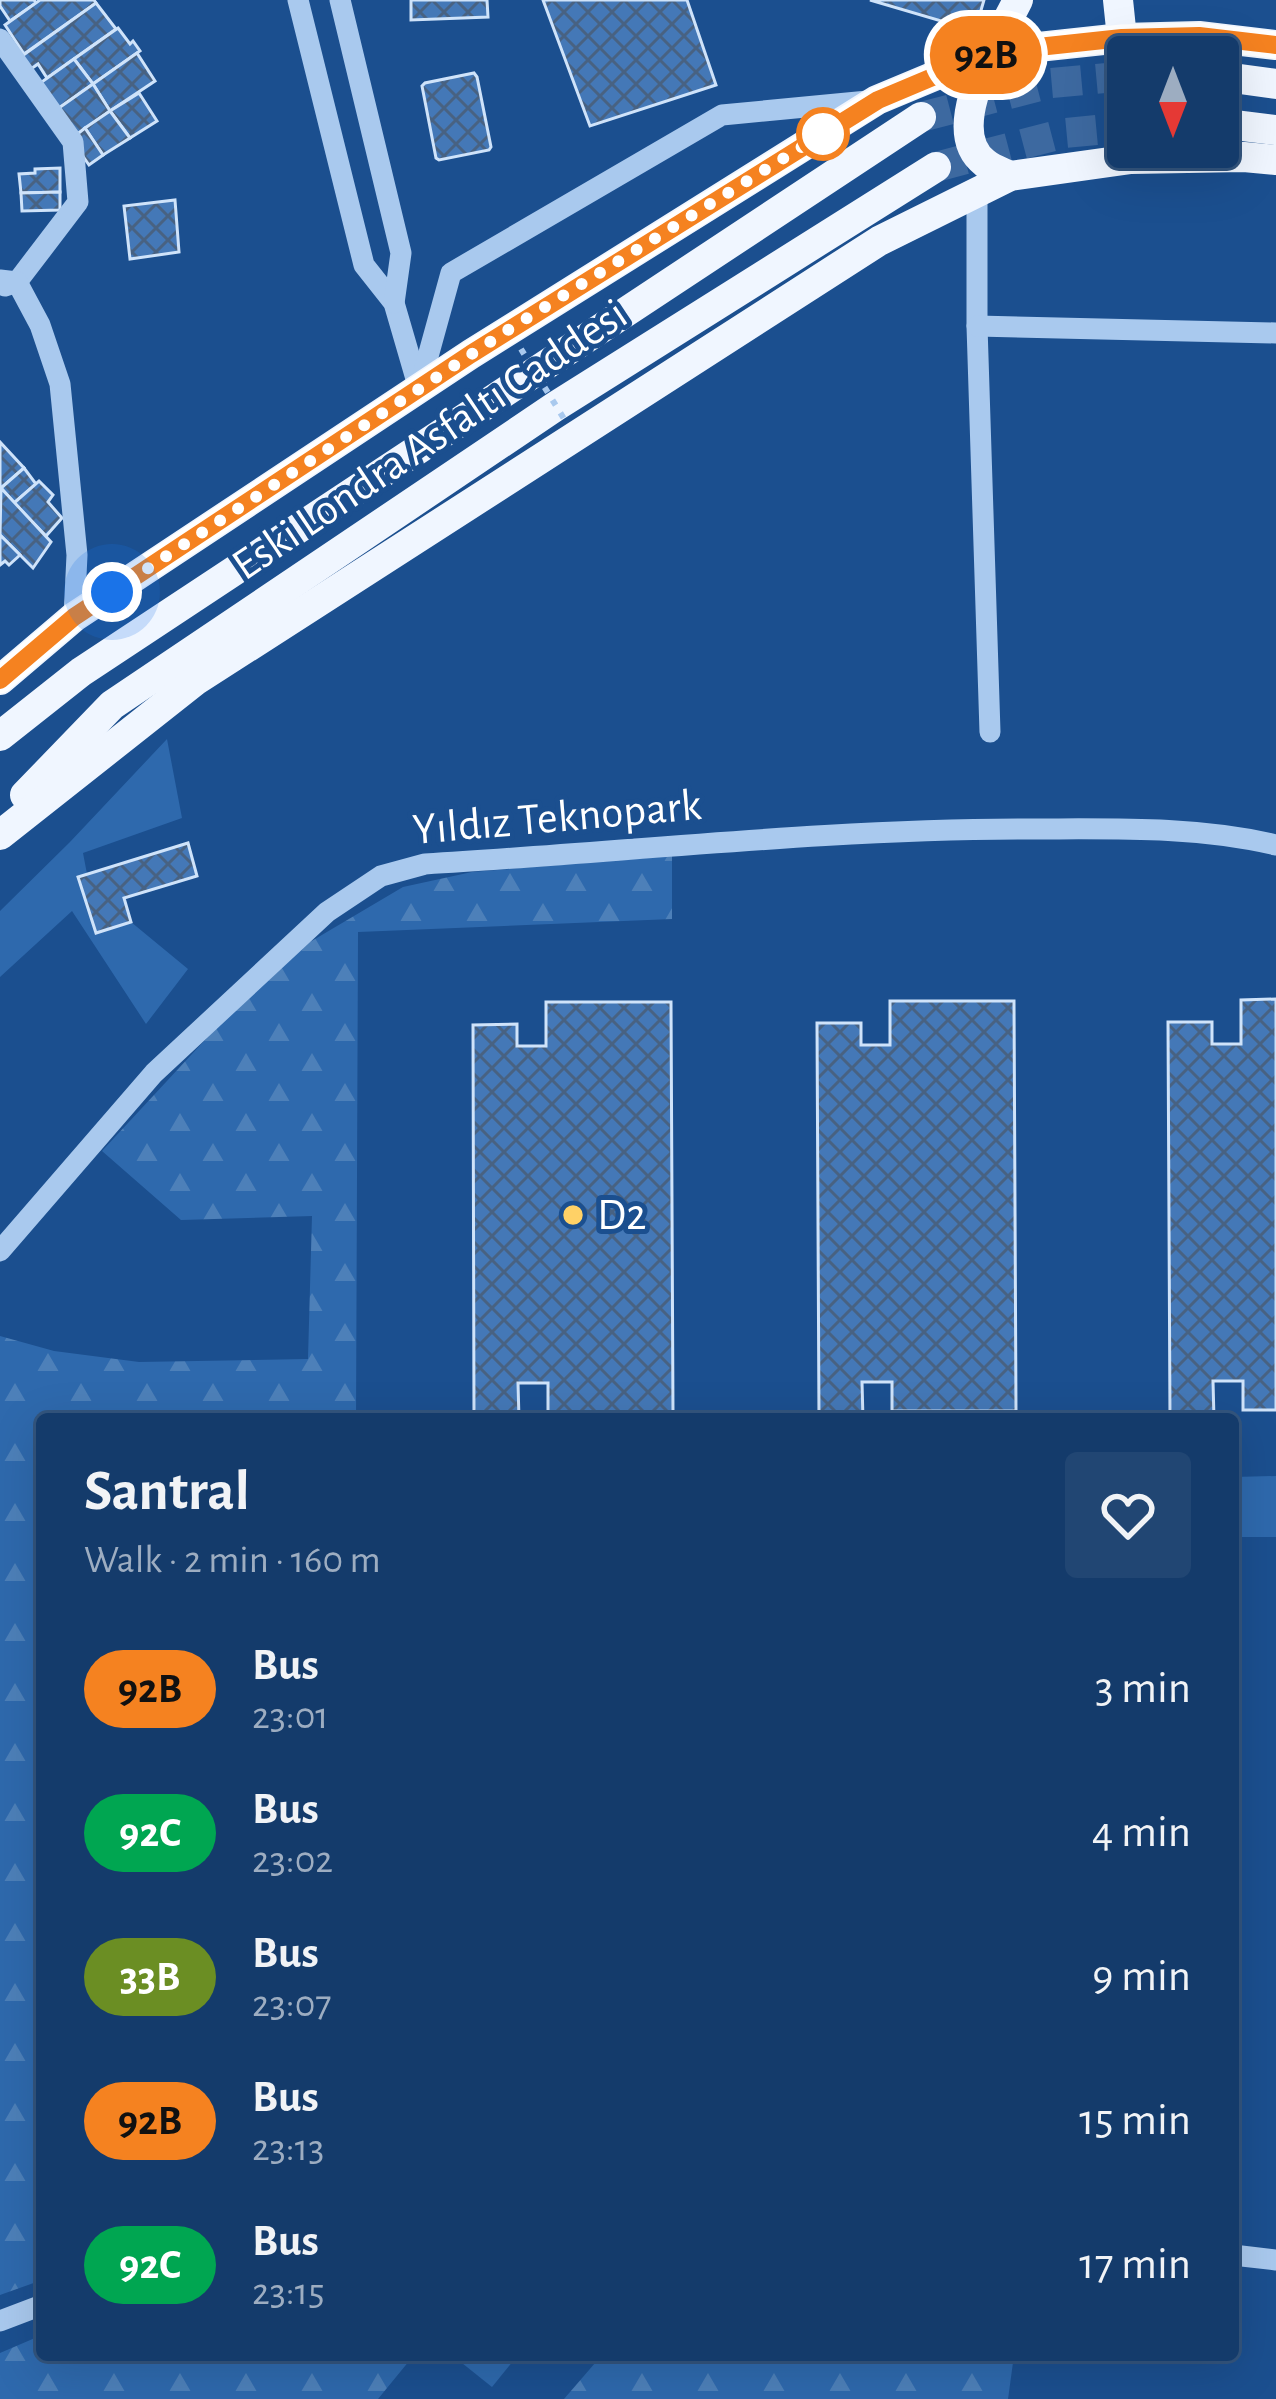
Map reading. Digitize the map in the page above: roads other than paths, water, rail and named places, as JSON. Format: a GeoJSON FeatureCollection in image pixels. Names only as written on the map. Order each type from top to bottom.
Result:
{"type":"FeatureCollection","features":[{"type":"Feature","properties":{"kind":"main road"},"geometry":{"type":"LineString","coordinates":[[1010,176],[982,162],[969,137],[969,112],[976,82],[1018,0]]}},
{"type":"Feature","properties":{"kind":"main road"},"geometry":{"type":"LineString","coordinates":[[1118,0],[1126,36]]}},
{"type":"Feature","properties":{"kind":"main road"},"geometry":{"type":"LineString","coordinates":[[1239,41],[1276,45]]}},
{"type":"Feature","properties":{"kind":"main road"},"geometry":{"type":"LineString","coordinates":[[0,680],[74,617],[508,330],[878,100],[992,52],[1107,48]]}},
{"type":"Feature","properties":{"kind":"main road"},"geometry":{"type":"LineString","coordinates":[[1239,79],[1276,84]]}},
{"type":"Feature","properties":{"kind":"main road","name":"Eski Londra Asfaltı Caddesi"},"geometry":{"type":"LineString","coordinates":[[0,736],[81,672],[921,117]]}},
{"type":"Feature","properties":{"kind":"main road"},"geometry":{"type":"LineString","coordinates":[[1239,126],[1276,130]]}},
{"type":"Feature","properties":{"kind":"main road"},"geometry":{"type":"LineString","coordinates":[[1239,157],[1276,160]]}},
{"type":"Feature","properties":{"kind":"main road"},"geometry":{"type":"LineString","coordinates":[[0,835],[195,681],[879,241],[1010,176],[1107,158]]}},
{"type":"Feature","properties":{"kind":"main road","name":"Eski Londra Asfaltı Caddesi"},"geometry":{"type":"LineString","coordinates":[[0,821],[112,705],[556,406],[936,167]]}},
{"type":"Feature","properties":{"kind":"street"},"geometry":{"type":"LineString","coordinates":[[298,0],[364,266],[394,303],[419,389]]}},
{"type":"Feature","properties":{"kind":"street"},"geometry":{"type":"LineString","coordinates":[[340,0],[401,253],[394,303]]}},
{"type":"Feature","properties":{"kind":"street"},"geometry":{"type":"LineString","coordinates":[[0,39],[73,142],[78,202],[6,284],[40,325],[61,384],[77,555],[74,617]]}},
{"type":"Feature","properties":{"kind":"street"},"geometry":{"type":"LineString","coordinates":[[419,389],[451,273],[722,115],[878,100]]}},
{"type":"Feature","properties":{"kind":"street"},"geometry":{"type":"LineString","coordinates":[[977,192],[990,732]]}},
{"type":"Feature","properties":{"kind":"street"},"geometry":{"type":"LineString","coordinates":[[977,326],[1276,333]]}},
{"type":"Feature","properties":{"kind":"street","name":"Yıldız Teknopark"},"geometry":{"type":"LineString","coordinates":[[0,1251],[154,1073],[327,912],[381,876],[425,864],[797,836],[929,831],[1198,832],[1276,845]]}},
{"type":"Feature","properties":{"kind":"street"},"geometry":{"type":"LineString","coordinates":[[1239,2256],[1276,2260]]}},
{"type":"Feature","properties":{"kind":"street"},"geometry":{"type":"LineString","coordinates":[[0,2321],[36,2307]]}},
{"type":"Feature","properties":{"kind":"tunnel"},"geometry":{"type":"LineString","coordinates":[[921,117],[1051,83],[1107,78]]}},
{"type":"Feature","properties":{"kind":"tunnel"},"geometry":{"type":"LineString","coordinates":[[936,167],[1065,133],[1107,129]]}},
{"type":"Feature","properties":{"kind":"place","name":"D2"},"geometry":{"type":"Point","coordinates":[573,1215]}}]}
